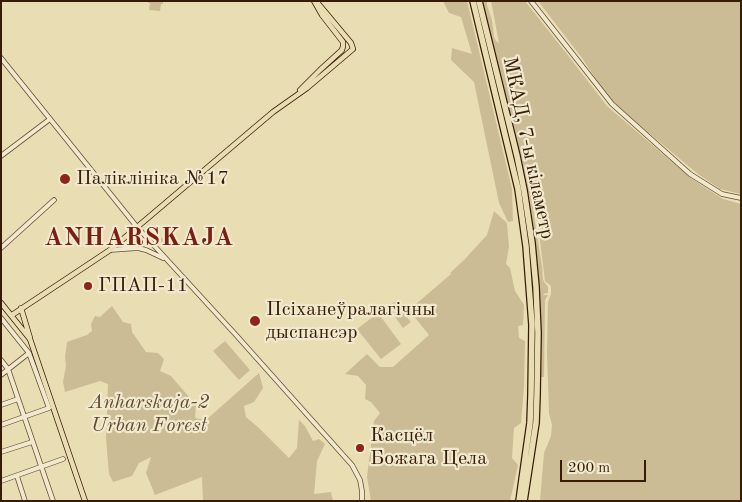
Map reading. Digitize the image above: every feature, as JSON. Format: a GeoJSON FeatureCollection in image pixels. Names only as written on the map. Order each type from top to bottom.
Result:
{"type":"FeatureCollection","features":[{"type":"Feature","properties":{"kind":"highway","name":"МКАД, 7-ы кіламетр"},"geometry":{"type":"LineString","coordinates":[[473,1],[514,171],[522,215],[530,287],[533,423]]}},
{"type":"Feature","properties":{"kind":"highway","name":"МКАД, 7-ы кіламетр"},"geometry":{"type":"LineString","coordinates":[[479,1],[517,156],[531,234],[538,333],[533,423]]}},
{"type":"Feature","properties":{"kind":"highway"},"geometry":{"type":"LineString","coordinates":[[519,501],[533,423]]}},
{"type":"Feature","properties":{"kind":"highway"},"geometry":{"type":"LineString","coordinates":[[524,501],[533,423]]}},
{"type":"Feature","properties":{"kind":"main road"},"geometry":{"type":"LineString","coordinates":[[294,96],[342,50],[343,42],[315,1]]}},
{"type":"Feature","properties":{"kind":"main road"},"geometry":{"type":"LineString","coordinates":[[12,315],[110,250],[353,49],[352,45],[329,20]]}},
{"type":"Feature","properties":{"kind":"main road"},"geometry":{"type":"LineString","coordinates":[[342,50],[347,51],[346,55]]}},
{"type":"Feature","properties":{"kind":"main road"},"geometry":{"type":"LineString","coordinates":[[320,70],[319,74],[323,75]]}},
{"type":"Feature","properties":{"kind":"main road"},"geometry":{"type":"LineString","coordinates":[[1,303],[30,340]]}},
{"type":"Feature","properties":{"kind":"main road"},"geometry":{"type":"LineString","coordinates":[[21,308],[51,408],[86,501]]}},
{"type":"Feature","properties":{"kind":"street"},"geometry":{"type":"LineString","coordinates":[[531,1],[612,104],[690,174],[722,194],[741,198]]}},
{"type":"Feature","properties":{"kind":"street"},"geometry":{"type":"LineString","coordinates":[[1,58],[137,228],[352,465],[360,480],[362,501]]}},
{"type":"Feature","properties":{"kind":"street"},"geometry":{"type":"LineString","coordinates":[[1,156],[50,119]]}},
{"type":"Feature","properties":{"kind":"street"},"geometry":{"type":"LineString","coordinates":[[1,248],[54,200]]}},
{"type":"Feature","properties":{"kind":"street"},"geometry":{"type":"LineString","coordinates":[[110,250],[138,248],[166,260]]}},
{"type":"Feature","properties":{"kind":"street"},"geometry":{"type":"LineString","coordinates":[[1,318],[29,353],[51,408],[1,424]]}},
{"type":"Feature","properties":{"kind":"street"},"geometry":{"type":"LineString","coordinates":[[1,374],[29,353]]}},
{"type":"Feature","properties":{"kind":"street"},"geometry":{"type":"LineString","coordinates":[[1,360],[8,369],[53,501]]}},
{"type":"Feature","properties":{"kind":"street"},"geometry":{"type":"LineString","coordinates":[[1,405],[18,399]]}},
{"type":"Feature","properties":{"kind":"street"},"geometry":{"type":"LineString","coordinates":[[1,452],[32,442]]}},
{"type":"Feature","properties":{"kind":"street"},"geometry":{"type":"LineString","coordinates":[[1,480],[63,459]]}},
{"type":"Feature","properties":{"kind":"street"},"geometry":{"type":"LineString","coordinates":[[17,476],[25,501]]}},
{"type":"Feature","properties":{"kind":"green space"},"geometry":{"type":"Polygon","coordinates":[[[148,1],[163,1],[160,11],[149,10],[150,3],[148,1]]]}},
{"type":"Feature","properties":{"kind":"green space"},"geometry":{"type":"Polygon","coordinates":[[[443,1],[467,1],[512,189],[513,221],[508,222],[499,203],[474,82],[451,60],[452,48],[472,54],[461,17],[449,13],[443,1]]]}},
{"type":"Feature","properties":{"kind":"green space"},"geometry":{"type":"Polygon","coordinates":[[[483,1],[487,1],[494,37],[499,43],[491,1],[525,1],[607,106],[692,179],[723,199],[741,204],[741,501],[540,501],[544,453],[551,436],[552,425],[549,413],[547,352],[548,302],[551,286],[545,281],[537,217],[532,197],[543,280],[548,287],[548,293],[543,294],[548,295],[545,300],[544,377],[541,377],[540,292],[530,200],[483,1]]]}},
{"type":"Feature","properties":{"kind":"green space"},"geometry":{"type":"Polygon","coordinates":[[[538,1],[741,1],[741,194],[720,189],[698,174],[620,109],[603,90],[582,58],[538,1]]]}},
{"type":"Feature","properties":{"kind":"green space"},"geometry":{"type":"Polygon","coordinates":[[[494,211],[507,223],[509,247],[506,264],[510,268],[515,291],[524,305],[523,325],[518,326],[519,338],[525,341],[524,387],[521,423],[514,428],[512,458],[518,465],[510,501],[371,501],[367,477],[374,421],[380,413],[371,402],[365,399],[366,385],[358,376],[345,374],[367,354],[380,367],[393,367],[429,335],[409,310],[451,274],[487,235],[494,211]]]}},
{"type":"Feature","properties":{"kind":"green space"},"geometry":{"type":"Polygon","coordinates":[[[175,228],[174,246],[163,246],[159,240],[175,228]]]}},
{"type":"Feature","properties":{"kind":"green space"},"geometry":{"type":"Polygon","coordinates":[[[397,300],[402,306],[392,314],[387,308],[397,300]]]}},
{"type":"Feature","properties":{"kind":"green space","name":"Anharskaja-2 Urban Forest"},"geometry":{"type":"Polygon","coordinates":[[[112,306],[123,322],[131,324],[132,332],[146,352],[158,353],[164,359],[160,371],[171,376],[196,405],[195,418],[206,420],[259,373],[263,388],[254,402],[244,406],[246,417],[289,458],[297,448],[299,420],[305,426],[313,441],[319,439],[325,444],[317,461],[314,494],[331,492],[333,501],[203,501],[202,477],[155,495],[146,473],[151,457],[139,463],[132,476],[113,482],[109,474],[106,438],[108,384],[100,381],[65,392],[63,382],[67,342],[87,335],[92,331],[91,324],[95,316],[100,317],[112,306]]]}},
{"type":"Feature","properties":{"kind":"green space"},"geometry":{"type":"Polygon","coordinates":[[[400,309],[411,322],[403,328],[393,314],[400,309]]]}},
{"type":"Feature","properties":{"kind":"green space"},"geometry":{"type":"Polygon","coordinates":[[[378,313],[401,344],[381,359],[357,329],[378,313]]]}},
{"type":"Feature","properties":{"kind":"green space"},"geometry":{"type":"Polygon","coordinates":[[[225,341],[250,370],[239,380],[213,351],[225,341]]]}},
{"type":"Feature","properties":{"kind":"place","name":"Паліклініка №17"},"geometry":{"type":"Point","coordinates":[65,179]}},
{"type":"Feature","properties":{"kind":"place","name":"ГПАП-11"},"geometry":{"type":"Point","coordinates":[88,286]}},
{"type":"Feature","properties":{"kind":"place","name":"Псіханеўралагічны дыспансэр"},"geometry":{"type":"Point","coordinates":[255,321]}},
{"type":"Feature","properties":{"kind":"place","name":"Касцёл Божага Цела"},"geometry":{"type":"Point","coordinates":[360,448]}},
{"type":"Feature","properties":{"kind":"district","name":"ANHARSKAJA"},"geometry":{"type":"Point","coordinates":[139,238]}}]}
